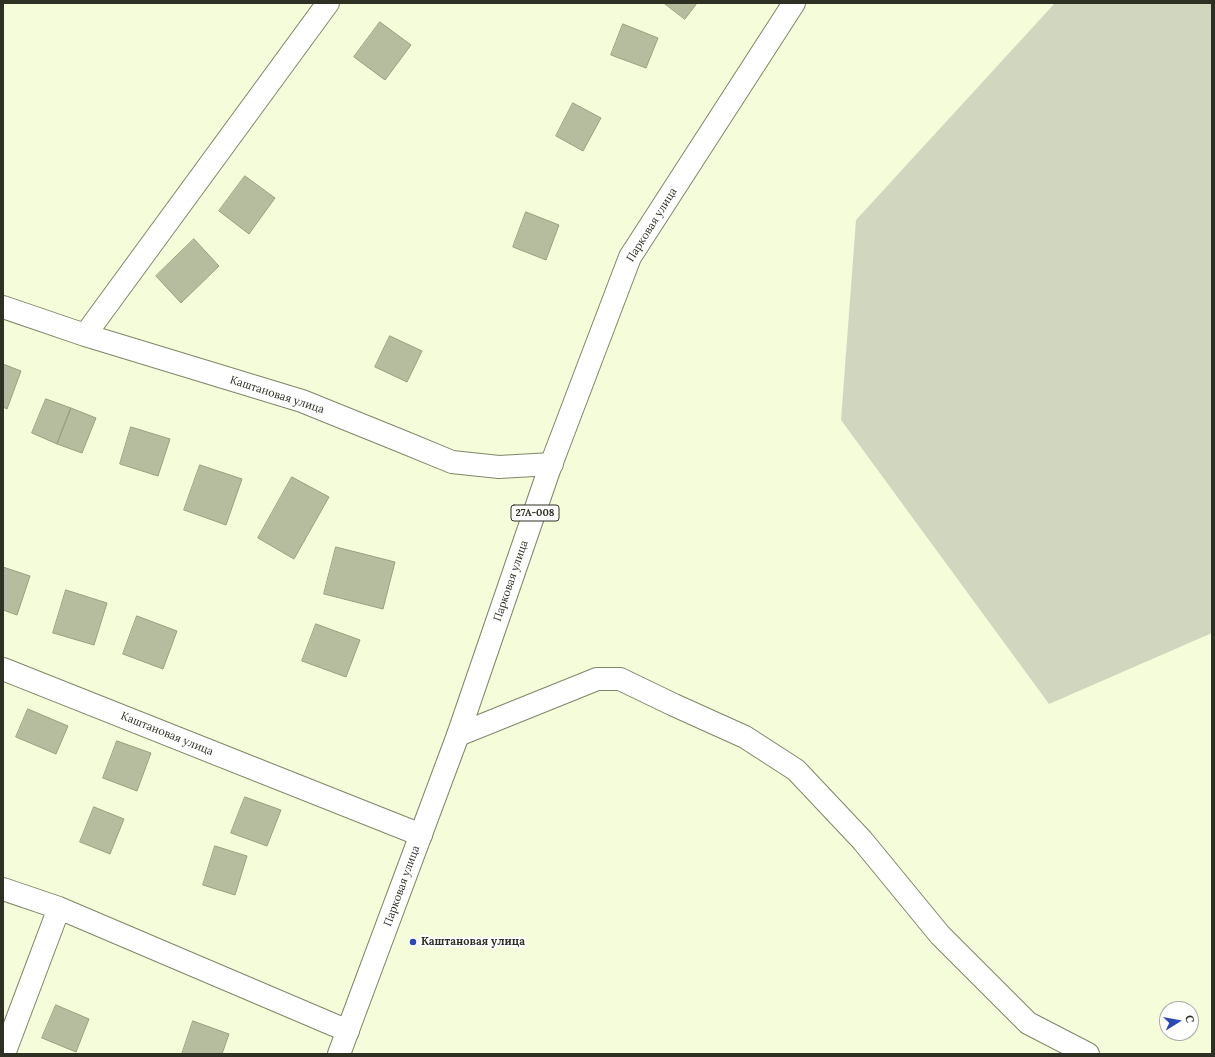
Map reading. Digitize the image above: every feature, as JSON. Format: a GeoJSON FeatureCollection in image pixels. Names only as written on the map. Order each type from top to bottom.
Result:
{"type":"FeatureCollection","features":[{"type":"Feature","properties":{"kind":"street"},"geometry":{"type":"LineString","coordinates":[[85,335],[328,3]]}},
{"type":"Feature","properties":{"kind":"street","name":"Парковая улица"},"geometry":{"type":"LineString","coordinates":[[340,1054],[458,735],[552,464],[630,257],[794,3]]}},
{"type":"Feature","properties":{"kind":"street","name":"Каштановая улица"},"geometry":{"type":"LineString","coordinates":[[3,307],[85,335],[302,401],[452,462],[499,467],[552,464]]}},
{"type":"Feature","properties":{"kind":"street","name":"Каштановая улица"},"geometry":{"type":"LineString","coordinates":[[3,669],[421,834]]}},
{"type":"Feature","properties":{"kind":"street"},"geometry":{"type":"LineString","coordinates":[[458,735],[597,679],[620,679],[745,737],[796,770],[862,840],[940,935],[1028,1023],[1088,1054]]}},
{"type":"Feature","properties":{"kind":"street"},"geometry":{"type":"LineString","coordinates":[[3,889],[59,908],[348,1032]]}},
{"type":"Feature","properties":{"kind":"street"},"geometry":{"type":"LineString","coordinates":[[4,1054],[59,908]]}},
{"type":"Feature","properties":{"kind":"green space"},"geometry":{"type":"Polygon","coordinates":[[[1055,3],[1212,3],[1212,633],[1049,704],[841,420],[856,220],[1055,3]]]}},
{"type":"Feature","properties":{"kind":"building"},"geometry":{"type":"Polygon","coordinates":[[[664,3],[697,3],[685,19],[664,3]]]}},
{"type":"Feature","properties":{"kind":"building"},"geometry":{"type":"Polygon","coordinates":[[[380,22],[411,45],[385,80],[354,57],[380,22]]]}},
{"type":"Feature","properties":{"kind":"building"},"geometry":{"type":"Polygon","coordinates":[[[623,24],[658,38],[646,68],[611,55],[623,24]]]}},
{"type":"Feature","properties":{"kind":"building"},"geometry":{"type":"Polygon","coordinates":[[[573,103],[601,118],[583,151],[556,136],[573,103]]]}},
{"type":"Feature","properties":{"kind":"building"},"geometry":{"type":"Polygon","coordinates":[[[245,176],[275,198],[249,234],[219,211],[245,176]]]}},
{"type":"Feature","properties":{"kind":"building"},"geometry":{"type":"Polygon","coordinates":[[[526,212],[559,225],[546,260],[513,247],[526,212]]]}},
{"type":"Feature","properties":{"kind":"building"},"geometry":{"type":"Polygon","coordinates":[[[194,239],[219,266],[181,303],[156,276],[194,239]]]}},
{"type":"Feature","properties":{"kind":"building"},"geometry":{"type":"Polygon","coordinates":[[[390,336],[422,351],[407,382],[375,367],[390,336]]]}},
{"type":"Feature","properties":{"kind":"building"},"geometry":{"type":"Polygon","coordinates":[[[3,364],[21,371],[7,409],[3,407],[3,364]]]}},
{"type":"Feature","properties":{"kind":"building"},"geometry":{"type":"Polygon","coordinates":[[[46,399],[71,408],[57,444],[32,433],[46,399]]]}},
{"type":"Feature","properties":{"kind":"building"},"geometry":{"type":"Polygon","coordinates":[[[71,408],[96,418],[82,453],[57,444],[71,408]]]}},
{"type":"Feature","properties":{"kind":"building"},"geometry":{"type":"Polygon","coordinates":[[[131,427],[170,439],[158,476],[120,464],[131,427]]]}},
{"type":"Feature","properties":{"kind":"building"},"geometry":{"type":"Polygon","coordinates":[[[200,465],[242,479],[226,525],[184,510],[200,465]]]}},
{"type":"Feature","properties":{"kind":"building"},"geometry":{"type":"Polygon","coordinates":[[[292,477],[329,497],[294,559],[258,538],[292,477]]]}},
{"type":"Feature","properties":{"kind":"building"},"geometry":{"type":"Polygon","coordinates":[[[336,547],[395,562],[383,609],[324,594],[336,547]]]}},
{"type":"Feature","properties":{"kind":"building"},"geometry":{"type":"Polygon","coordinates":[[[3,567],[30,576],[17,615],[3,610],[3,567]]]}},
{"type":"Feature","properties":{"kind":"building"},"geometry":{"type":"Polygon","coordinates":[[[66,590],[107,603],[94,645],[53,633],[66,590]]]}},
{"type":"Feature","properties":{"kind":"building"},"geometry":{"type":"Polygon","coordinates":[[[137,616],[177,631],[163,669],[123,654],[137,616]]]}},
{"type":"Feature","properties":{"kind":"building"},"geometry":{"type":"Polygon","coordinates":[[[316,624],[360,640],[346,677],[302,661],[316,624]]]}},
{"type":"Feature","properties":{"kind":"building"},"geometry":{"type":"Polygon","coordinates":[[[28,709],[68,726],[56,754],[16,737],[28,709]]]}},
{"type":"Feature","properties":{"kind":"building"},"geometry":{"type":"Polygon","coordinates":[[[117,741],[151,753],[137,791],[103,778],[117,741]]]}},
{"type":"Feature","properties":{"kind":"building"},"geometry":{"type":"Polygon","coordinates":[[[245,797],[281,810],[267,846],[231,833],[245,797]]]}},
{"type":"Feature","properties":{"kind":"building"},"geometry":{"type":"Polygon","coordinates":[[[94,807],[124,819],[110,854],[80,842],[94,807]]]}},
{"type":"Feature","properties":{"kind":"building"},"geometry":{"type":"Polygon","coordinates":[[[215,846],[247,856],[235,895],[203,885],[215,846]]]}},
{"type":"Feature","properties":{"kind":"building"},"geometry":{"type":"Polygon","coordinates":[[[56,1005],[89,1019],[76,1052],[42,1038],[56,1005]]]}},
{"type":"Feature","properties":{"kind":"building"},"geometry":{"type":"Polygon","coordinates":[[[193,1021],[229,1034],[222,1054],[182,1054],[193,1021]]]}},
{"type":"Feature","properties":{"kind":"place","name":"Каштановая улица"},"geometry":{"type":"Point","coordinates":[413,942]}}]}
